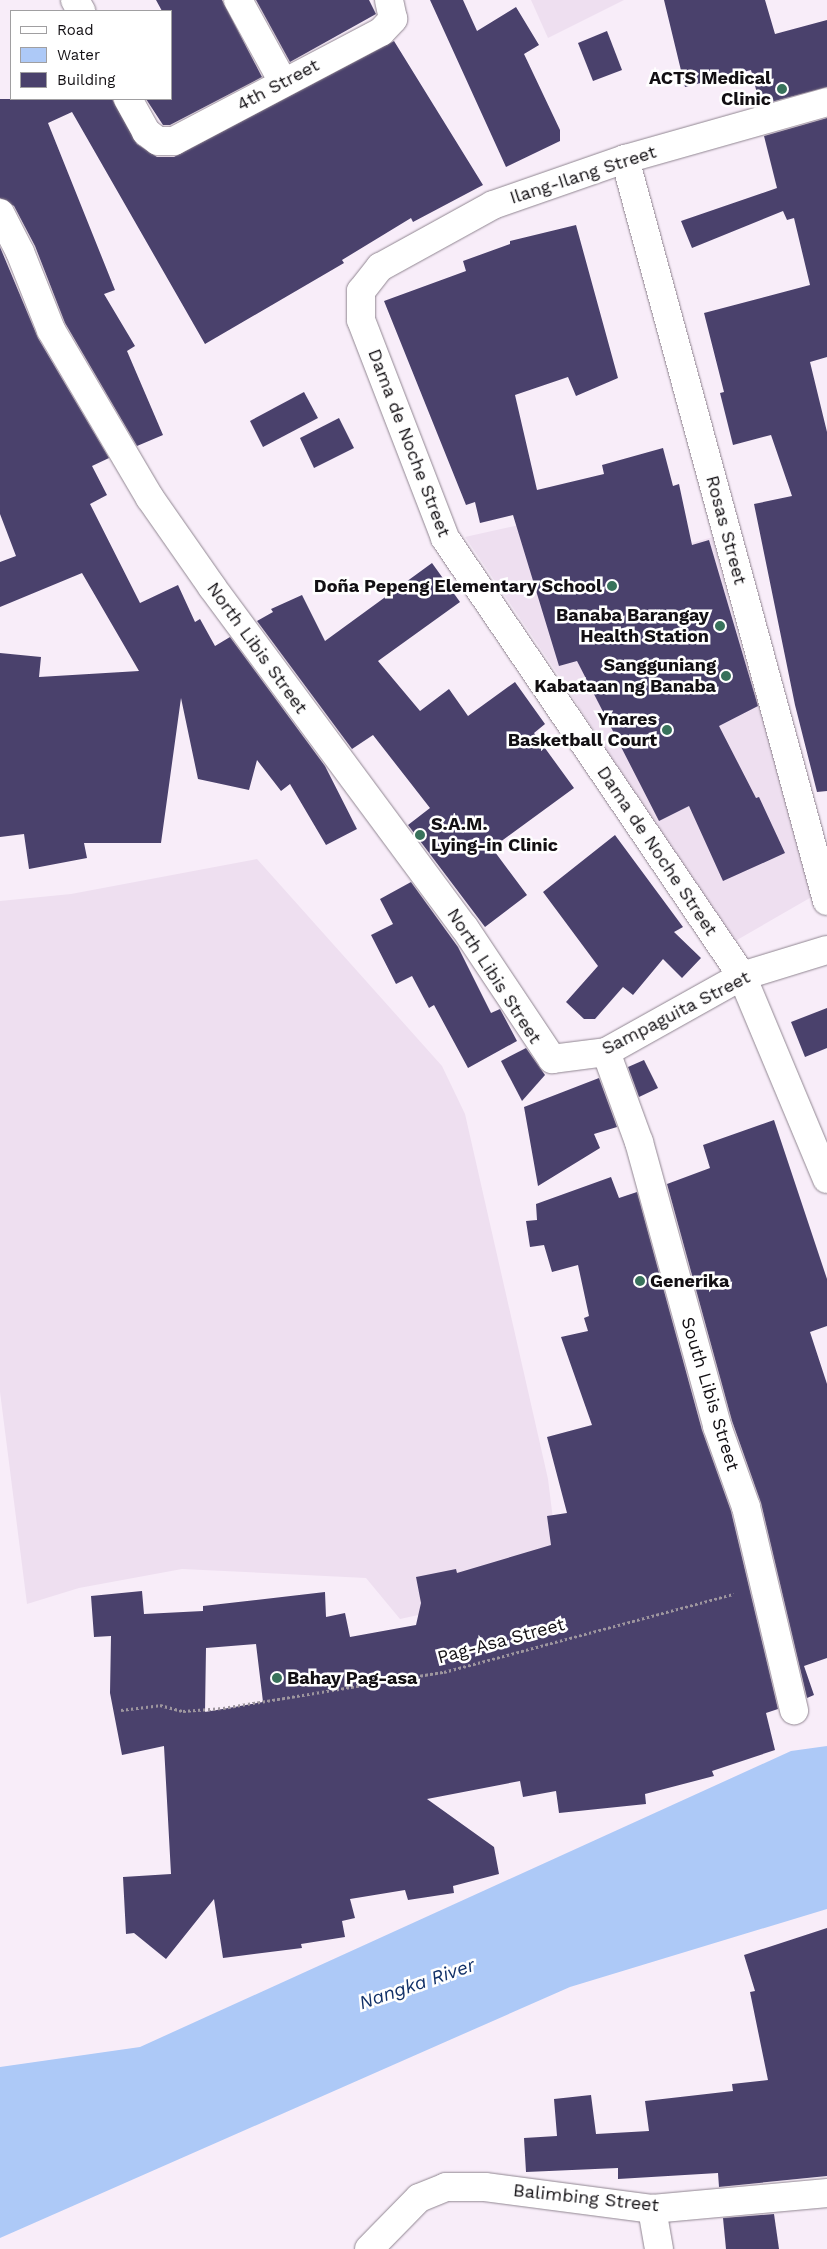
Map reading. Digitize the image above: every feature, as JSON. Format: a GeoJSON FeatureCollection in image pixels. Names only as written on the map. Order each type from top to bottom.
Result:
{"type":"FeatureCollection","features":[{"type":"Feature","properties":{"kind":"street"},"geometry":{"type":"LineString","coordinates":[[238,0],[284,82]]}},
{"type":"Feature","properties":{"kind":"street","name":"4th Street"},"geometry":{"type":"LineString","coordinates":[[129,100],[146,132],[158,142],[174,141],[381,32],[391,10]]}},
{"type":"Feature","properties":{"kind":"street","name":"Ilang-Ilang Street"},"geometry":{"type":"LineString","coordinates":[[361,292],[380,267],[493,205],[625,159],[827,102]]}},
{"type":"Feature","properties":{"kind":"street","name":"Rosas Street"},"geometry":{"type":"LineString","coordinates":[[625,159],[827,901]]}},
{"type":"Feature","properties":{"kind":"street","name":"North Libis Street"},"geometry":{"type":"LineString","coordinates":[[0,213],[20,252],[51,330],[150,498],[334,755],[379,809],[452,911],[552,1059]]}},
{"type":"Feature","properties":{"kind":"street","name":"Dama de Noche Street"},"geometry":{"type":"LineString","coordinates":[[361,292],[361,320],[445,538],[742,976],[827,1178]]}},
{"type":"Feature","properties":{"kind":"street","name":"Sampaguita Street"},"geometry":{"type":"LineString","coordinates":[[552,1059],[606,1052],[742,976],[827,950]]}},
{"type":"Feature","properties":{"kind":"street","name":"South Libis Street"},"geometry":{"type":"LineString","coordinates":[[606,1052],[639,1142],[717,1426],[746,1507],[766,1585],[794,1710]]}},
{"type":"Feature","properties":{"kind":"street","name":"Balimbing Street"},"geometry":{"type":"LineString","coordinates":[[369,2249],[419,2198],[446,2187],[485,2187],[652,2208],[827,2193]]}},
{"type":"Feature","properties":{"kind":"street"},"geometry":{"type":"LineString","coordinates":[[652,2208],[659,2249]]}},
{"type":"Feature","properties":{"kind":"path","name":"Pag-Asa Street"},"geometry":{"type":"LineString","coordinates":[[121,1710],[160,1705],[183,1711],[223,1708],[444,1672],[766,1585]]}},
{"type":"Feature","properties":{"kind":"shaded area"},"geometry":{"type":"Polygon","coordinates":[[[531,0],[624,0],[548,38],[531,0]]]}},
{"type":"Feature","properties":{"kind":"shaded area"},"geometry":{"type":"Polygon","coordinates":[[[592,509],[609,566],[713,537],[730,607],[815,895],[730,944],[563,682],[465,537],[592,509]]]}},
{"type":"Feature","properties":{"kind":"shaded area"},"geometry":{"type":"Polygon","coordinates":[[[257,859],[442,1066],[465,1114],[548,1479],[561,1584],[400,1619],[366,1578],[182,1569],[79,1588],[27,1604],[0,1392],[0,901],[71,894],[257,859]]]}},
{"type":"Feature","properties":{"kind":"water","name":"Nangka River"},"geometry":{"type":"Polygon","coordinates":[[[827,1746],[827,1909],[570,1987],[0,2238],[0,2067],[140,2047],[791,1751],[827,1746]]]}},
{"type":"Feature","properties":{"kind":"building"},"geometry":{"type":"Polygon","coordinates":[[[156,0],[222,0],[262,77],[170,125],[163,125],[147,100],[172,100],[172,10],[161,10],[156,0]]]}},
{"type":"Feature","properties":{"kind":"building"},"geometry":{"type":"Polygon","coordinates":[[[256,0],[369,0],[376,14],[290,62],[256,0]]]}},
{"type":"Feature","properties":{"kind":"building"},"geometry":{"type":"Polygon","coordinates":[[[430,0],[463,0],[477,31],[516,7],[539,45],[524,54],[560,130],[560,141],[506,167],[430,0]]]}},
{"type":"Feature","properties":{"kind":"building"},"geometry":{"type":"Polygon","coordinates":[[[664,0],[765,0],[775,34],[827,20],[827,87],[760,105],[751,70],[685,87],[664,0]]]}},
{"type":"Feature","properties":{"kind":"building"},"geometry":{"type":"Polygon","coordinates":[[[607,31],[622,70],[593,81],[578,43],[607,31]]]}},
{"type":"Feature","properties":{"kind":"building"},"geometry":{"type":"Polygon","coordinates":[[[394,41],[483,185],[413,222],[411,218],[342,260],[344,263],[205,344],[72,112],[48,123],[115,290],[104,294],[135,346],[127,351],[163,435],[137,446],[65,323],[35,246],[14,206],[0,198],[0,99],[113,100],[137,144],[157,157],[174,157],[394,41]]]}},
{"type":"Feature","properties":{"kind":"building"},"geometry":{"type":"Polygon","coordinates":[[[827,118],[827,357],[810,362],[827,432],[827,791],[817,792],[795,705],[754,504],[792,496],[771,435],[733,445],[720,393],[724,392],[704,313],[810,285],[794,218],[787,220],[783,211],[692,248],[681,221],[777,188],[764,136],[827,118]]]}},
{"type":"Feature","properties":{"kind":"building"},"geometry":{"type":"Polygon","coordinates":[[[576,225],[618,378],[576,396],[568,377],[515,395],[537,490],[604,474],[602,465],[663,448],[673,486],[679,484],[692,545],[709,540],[758,706],[719,726],[756,798],[759,797],[785,853],[723,881],[689,806],[659,821],[577,661],[559,666],[513,515],[480,523],[475,502],[466,505],[384,301],[466,271],[463,261],[510,244],[510,241],[576,225]]]}},
{"type":"Feature","properties":{"kind":"building"},"geometry":{"type":"Polygon","coordinates":[[[0,247],[38,338],[109,458],[92,466],[107,495],[90,504],[140,603],[178,585],[195,622],[200,619],[215,646],[230,637],[325,766],[357,829],[326,845],[290,784],[281,791],[257,760],[249,790],[198,779],[181,698],[161,843],[84,843],[87,858],[29,869],[24,834],[0,837],[0,653],[41,657],[39,677],[139,671],[82,573],[0,607],[0,562],[16,556],[0,514],[0,247]]]}},
{"type":"Feature","properties":{"kind":"building"},"geometry":{"type":"Polygon","coordinates":[[[304,392],[318,418],[263,447],[250,421],[304,392]]]}},
{"type":"Feature","properties":{"kind":"building"},"geometry":{"type":"Polygon","coordinates":[[[339,418],[354,448],[314,468],[300,438],[339,418]]]}},
{"type":"Feature","properties":{"kind":"building"},"geometry":{"type":"Polygon","coordinates":[[[432,563],[460,602],[378,661],[420,711],[449,689],[468,716],[515,682],[545,724],[534,733],[574,788],[492,848],[527,895],[485,927],[408,825],[430,808],[373,735],[352,749],[257,621],[273,612],[271,609],[302,595],[325,641],[432,563]]]}},
{"type":"Feature","properties":{"kind":"building"},"geometry":{"type":"Polygon","coordinates":[[[615,835],[683,927],[674,932],[701,958],[682,978],[663,959],[633,995],[623,987],[595,1019],[584,1019],[566,1002],[598,966],[543,892],[615,835]]]}},
{"type":"Feature","properties":{"kind":"building"},"geometry":{"type":"Polygon","coordinates":[[[411,882],[458,947],[491,1013],[500,1009],[517,1041],[468,1068],[434,1005],[429,1008],[412,976],[396,984],[371,935],[393,924],[380,899],[411,882]]]}},
{"type":"Feature","properties":{"kind":"building"},"geometry":{"type":"Polygon","coordinates":[[[827,1008],[827,1048],[805,1057],[791,1022],[827,1008]]]}},
{"type":"Feature","properties":{"kind":"building"},"geometry":{"type":"Polygon","coordinates":[[[526,1048],[545,1075],[522,1101],[501,1061],[526,1048]]]}},
{"type":"Feature","properties":{"kind":"building"},"geometry":{"type":"Polygon","coordinates":[[[644,1060],[658,1088],[639,1097],[628,1067],[644,1060]]]}},
{"type":"Feature","properties":{"kind":"building"},"geometry":{"type":"Polygon","coordinates":[[[599,1078],[617,1127],[594,1134],[600,1148],[538,1186],[524,1107],[599,1078]]]}},
{"type":"Feature","properties":{"kind":"building"},"geometry":{"type":"Polygon","coordinates":[[[774,1120],[827,1279],[827,1326],[810,1332],[827,1384],[827,1658],[804,1666],[814,1695],[807,1698],[761,1503],[732,1421],[667,1184],[710,1168],[703,1145],[774,1120]]]}},
{"type":"Feature","properties":{"kind":"building"},"geometry":{"type":"Polygon","coordinates":[[[611,1177],[619,1198],[637,1192],[702,1430],[731,1511],[778,1709],[766,1713],[775,1750],[712,1771],[714,1776],[645,1794],[646,1804],[559,1813],[556,1791],[523,1797],[520,1781],[427,1799],[494,1847],[499,1874],[453,1886],[454,1893],[408,1900],[405,1890],[350,1899],[355,1918],[342,1921],[345,1937],[301,1944],[302,1948],[223,1958],[214,1899],[166,1959],[134,1933],[126,1934],[123,1877],[171,1874],[164,1746],[122,1755],[110,1693],[111,1636],[94,1637],[91,1596],[142,1591],[144,1614],[203,1611],[203,1606],[325,1592],[326,1617],[345,1613],[350,1637],[416,1625],[421,1603],[416,1577],[456,1569],[457,1573],[551,1545],[547,1516],[567,1513],[547,1437],[592,1425],[561,1337],[588,1331],[584,1318],[589,1316],[578,1265],[552,1272],[544,1245],[530,1247],[526,1221],[537,1220],[536,1204],[611,1177]],[[256,1644],[206,1648],[205,1712],[263,1702],[256,1644]]]}},
{"type":"Feature","properties":{"kind":"building"},"geometry":{"type":"Polygon","coordinates":[[[827,1928],[827,2176],[719,2187],[718,2173],[618,2179],[618,2168],[526,2172],[524,2138],[557,2136],[554,2099],[591,2095],[596,2134],[649,2131],[645,2101],[733,2091],[732,2084],[768,2080],[750,1992],[755,1991],[744,1955],[827,1928]]]}},
{"type":"Feature","properties":{"kind":"building"},"geometry":{"type":"Polygon","coordinates":[[[774,2214],[779,2249],[726,2249],[723,2218],[774,2214]]]}},
{"type":"Feature","properties":{"kind":"place","name":"ACTS Medical Clinic"},"geometry":{"type":"Point","coordinates":[782,89]}},
{"type":"Feature","properties":{"kind":"place","name":"Doña Pepeng Elementary School"},"geometry":{"type":"Point","coordinates":[612,586]}},
{"type":"Feature","properties":{"kind":"place","name":"Banaba Barangay Health Station"},"geometry":{"type":"Point","coordinates":[720,626]}},
{"type":"Feature","properties":{"kind":"place","name":"Sangguniang Kabataan ng Banaba"},"geometry":{"type":"Point","coordinates":[726,676]}},
{"type":"Feature","properties":{"kind":"place","name":"Ynares Basketball Court"},"geometry":{"type":"Point","coordinates":[667,730]}},
{"type":"Feature","properties":{"kind":"place","name":"S.A.M. Lying-in Clinic"},"geometry":{"type":"Point","coordinates":[420,835]}},
{"type":"Feature","properties":{"kind":"place","name":"Generika"},"geometry":{"type":"Point","coordinates":[640,1281]}},
{"type":"Feature","properties":{"kind":"place","name":"Bahay Pag-asa"},"geometry":{"type":"Point","coordinates":[277,1678]}}]}
